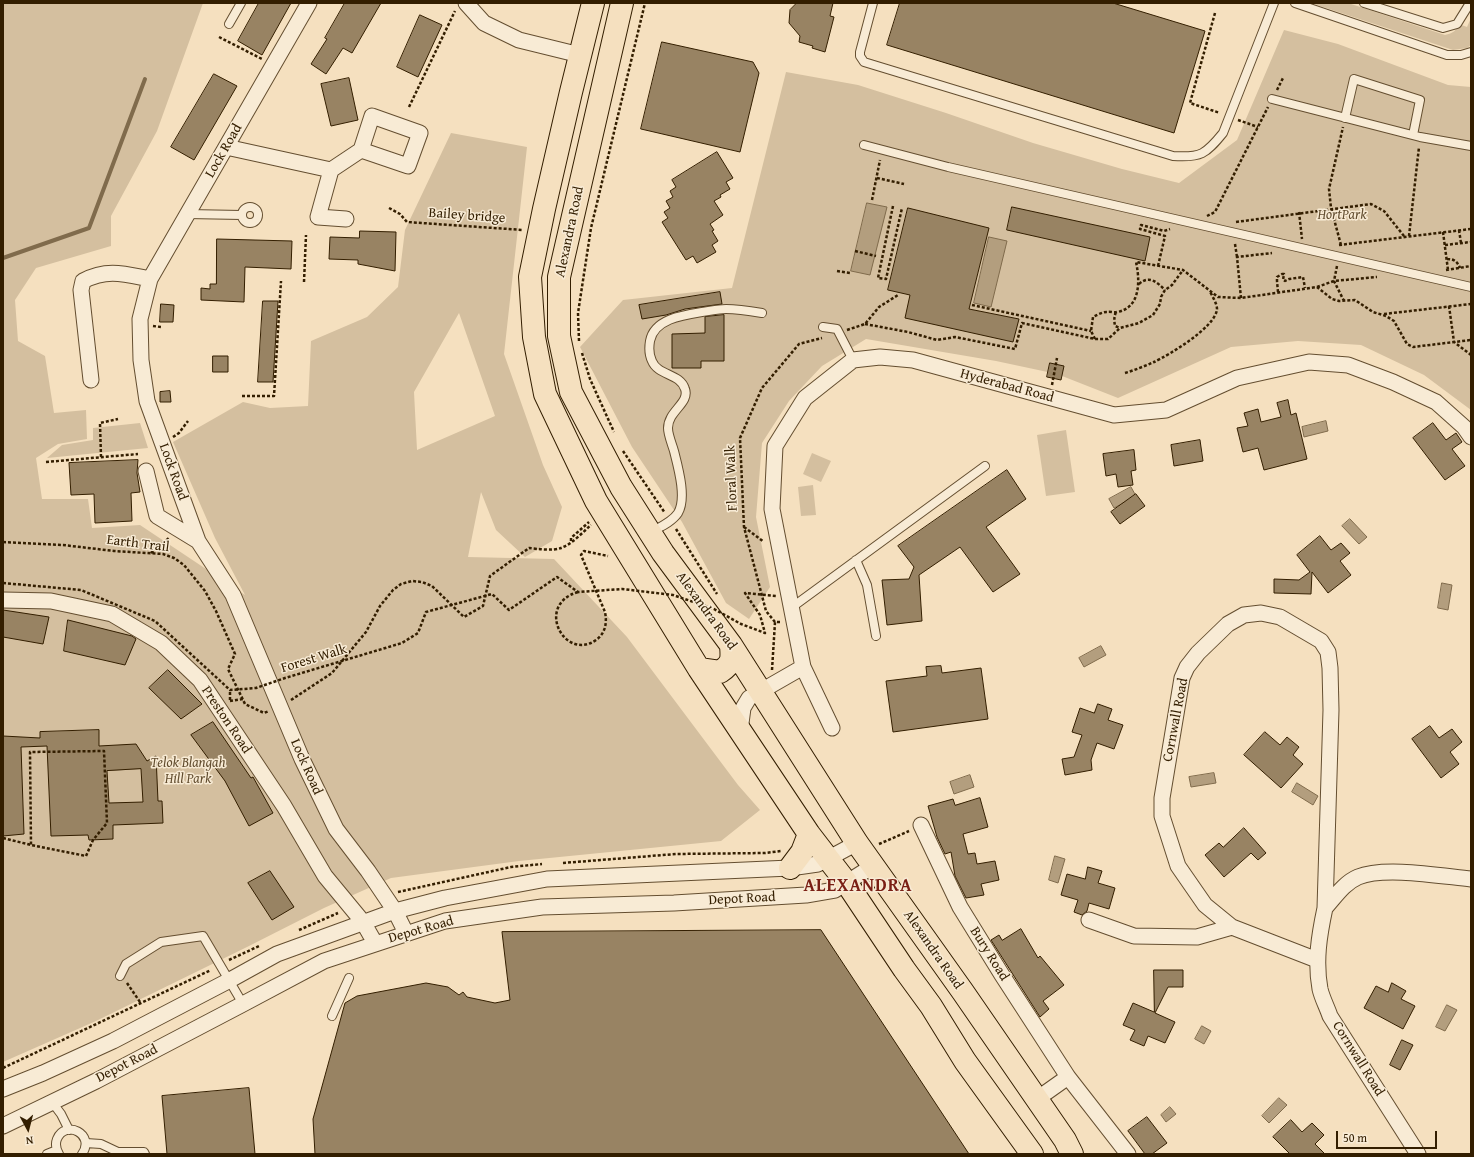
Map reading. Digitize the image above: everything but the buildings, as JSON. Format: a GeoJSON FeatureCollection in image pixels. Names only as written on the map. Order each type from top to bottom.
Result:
{"type":"FeatureCollection","features":[{"type":"Feature","properties":{"kind":"main road","name":"Alexandra Road"},"geometry":{"type":"LineString","coordinates":[[622,3],[559,277],[560,336],[571,392],[621,487],[663,552],[734,635],[766,689],[865,841],[873,866],[1037,1099],[1065,1140],[1072,1154]]}},
{"type":"Feature","properties":{"kind":"main road","name":"Alexandra Road"},"geometry":{"type":"LineString","coordinates":[[595,8],[580,55],[544,209],[530,277],[534,337],[545,394],[596,501],[699,669],[809,834],[846,882],[904,969],[931,1006],[965,1061],[1032,1154]]}},
{"type":"Feature","properties":{"kind":"main road"},"geometry":{"type":"LineString","coordinates":[[699,669],[720,672],[728,666],[732,658],[734,635]]}},
{"type":"Feature","properties":{"kind":"main road"},"geometry":{"type":"LineString","coordinates":[[790,868],[802,852],[809,834]]}},
{"type":"Feature","properties":{"kind":"street","name":"Lock Road"},"geometry":{"type":"LineString","coordinates":[[309,3],[150,279],[140,319],[140,360],[147,401],[198,541],[233,595],[302,759],[336,829],[368,871],[395,911],[406,933]]}},
{"type":"Feature","properties":{"kind":"street"},"geometry":{"type":"LineString","coordinates":[[461,6],[484,23],[519,40],[580,55]]}},
{"type":"Feature","properties":{"kind":"street"},"geometry":{"type":"LineString","coordinates":[[226,147],[331,170]]}},
{"type":"Feature","properties":{"kind":"street"},"geometry":{"type":"LineString","coordinates":[[346,219],[318,217],[331,170],[361,150]]}},
{"type":"Feature","properties":{"kind":"street"},"geometry":{"type":"LineString","coordinates":[[91,380],[81,290],[83,281],[88,278],[113,272],[150,279]]}},
{"type":"Feature","properties":{"kind":"street","name":"Hyderabad Road"},"geometry":{"type":"LineString","coordinates":[[852,360],[880,357],[913,360],[1114,415],[1166,410],[1237,378],[1309,362],[1348,365],[1393,382],[1436,402],[1464,427],[1471,437]]}},
{"type":"Feature","properties":{"kind":"street"},"geometry":{"type":"LineString","coordinates":[[832,728],[803,667],[784,605],[772,509],[775,446],[805,398],[852,360]]}},
{"type":"Feature","properties":{"kind":"street"},"geometry":{"type":"LineString","coordinates":[[146,471],[157,516],[198,541]]}},
{"type":"Feature","properties":{"kind":"street","name":"Preston Road"},"geometry":{"type":"LineString","coordinates":[[3,600],[51,601],[112,614],[161,643],[200,680],[284,806],[325,876],[363,922],[374,944]]}},
{"type":"Feature","properties":{"kind":"street","name":"Cornwall Road"},"geometry":{"type":"LineString","coordinates":[[1317,960],[1232,927],[1205,904],[1178,866],[1162,816],[1162,798],[1182,678],[1187,667],[1198,653],[1228,624],[1244,615],[1262,613],[1280,617],[1321,641],[1328,652],[1331,710],[1325,908],[1318,935],[1317,960],[1320,991],[1330,1016],[1417,1153]]}},
{"type":"Feature","properties":{"kind":"street"},"geometry":{"type":"LineString","coordinates":[[740,731],[743,708],[749,698],[803,667]]}},
{"type":"Feature","properties":{"kind":"street","name":"Bury Road"},"geometry":{"type":"LineString","coordinates":[[921,825],[960,908],[1002,975],[1068,1077],[1128,1154]]}},
{"type":"Feature","properties":{"kind":"street","name":"Depot Road"},"geometry":{"type":"LineString","coordinates":[[3,1089],[44,1073],[113,1041],[277,954],[395,911],[445,898],[547,879],[790,868],[818,864],[865,841]]}},
{"type":"Feature","properties":{"kind":"street","name":"Depot Road"},"geometry":{"type":"LineString","coordinates":[[3,1126],[96,1081],[324,960],[445,921],[542,907],[674,903],[806,895],[835,890],[873,866]]}},
{"type":"Feature","properties":{"kind":"street"},"geometry":{"type":"LineString","coordinates":[[1325,908],[1343,887],[1358,877],[1374,872],[1392,872],[1471,879]]}},
{"type":"Feature","properties":{"kind":"street"},"geometry":{"type":"LineString","coordinates":[[1089,920],[1134,936],[1197,937],[1232,927]]}},
{"type":"Feature","properties":{"kind":"street"},"geometry":{"type":"LineString","coordinates":[[1037,1099],[1068,1077]]}},
{"type":"Feature","properties":{"kind":"lane"},"geometry":{"type":"LineString","coordinates":[[229,24],[241,3]]}},
{"type":"Feature","properties":{"kind":"lane"},"geometry":{"type":"LineString","coordinates":[[873,3],[860,52],[860,56],[864,62],[1173,156],[1188,157],[1201,155],[1212,146],[1223,133],[1274,3]]}},
{"type":"Feature","properties":{"kind":"lane"},"geometry":{"type":"LineString","coordinates":[[1295,3],[1447,55],[1461,55],[1471,52]]}},
{"type":"Feature","properties":{"kind":"lane"},"geometry":{"type":"LineString","coordinates":[[1364,3],[1443,28],[1457,24],[1470,3]]}},
{"type":"Feature","properties":{"kind":"lane"},"geometry":{"type":"LineString","coordinates":[[1345,118],[1354,79],[1420,100],[1416,136]]}},
{"type":"Feature","properties":{"kind":"lane"},"geometry":{"type":"LineString","coordinates":[[1272,99],[1416,136],[1471,146]]}},
{"type":"Feature","properties":{"kind":"lane"},"geometry":{"type":"LineString","coordinates":[[864,145],[910,158],[1471,287]]}},
{"type":"Feature","properties":{"kind":"lane"},"geometry":{"type":"LineString","coordinates":[[187,214],[242,215]]}},
{"type":"Feature","properties":{"kind":"lane"},"geometry":{"type":"LineString","coordinates":[[650,532],[670,521],[678,512],[682,497],[681,482],[668,428],[669,418],[685,400],[686,391],[683,383],[677,378],[654,367],[649,346],[652,333],[660,324],[686,315],[724,309],[762,313]]}},
{"type":"Feature","properties":{"kind":"lane"},"geometry":{"type":"LineString","coordinates":[[822,327],[837,329],[852,360]]}},
{"type":"Feature","properties":{"kind":"lane"},"geometry":{"type":"LineString","coordinates":[[784,605],[856,560],[985,466]]}},
{"type":"Feature","properties":{"kind":"lane"},"geometry":{"type":"LineString","coordinates":[[856,560],[867,585],[876,636]]}},
{"type":"Feature","properties":{"kind":"lane"},"geometry":{"type":"LineString","coordinates":[[120,976],[126,964],[161,942],[203,936],[243,1004]]}},
{"type":"Feature","properties":{"kind":"lane"},"geometry":{"type":"LineString","coordinates":[[332,1016],[349,978]]}},
{"type":"Feature","properties":{"kind":"lane"},"geometry":{"type":"LineString","coordinates":[[52,1102],[61,1114],[69,1130]]}},
{"type":"Feature","properties":{"kind":"lane"},"geometry":{"type":"LineString","coordinates":[[47,1154],[58,1152],[56,1144],[58,1137],[62,1132],[75,1130],[80,1133],[86,1143],[85,1150],[82,1154]]}},
{"type":"Feature","properties":{"kind":"lane"},"geometry":{"type":"LineString","coordinates":[[86,1143],[106,1145],[118,1152],[138,1151],[144,1152],[145,1154]]}},
{"type":"Feature","properties":{"kind":"path"},"geometry":{"type":"LineString","coordinates":[[580,346],[578,313],[591,228],[645,3]]}},
{"type":"Feature","properties":{"kind":"path"},"geometry":{"type":"LineString","coordinates":[[410,107],[461,6]]}},
{"type":"Feature","properties":{"kind":"path"},"geometry":{"type":"LineString","coordinates":[[1215,12],[1190,103],[1230,116],[1258,128]]}},
{"type":"Feature","properties":{"kind":"path"},"geometry":{"type":"LineString","coordinates":[[219,37],[274,64]]}},
{"type":"Feature","properties":{"kind":"path"},"geometry":{"type":"LineString","coordinates":[[1189,223],[1215,212],[1283,78]]}},
{"type":"Feature","properties":{"kind":"path"},"geometry":{"type":"LineString","coordinates":[[1344,300],[1334,281],[1341,245],[1331,208],[1329,189],[1345,118]]}},
{"type":"Feature","properties":{"kind":"path"},"geometry":{"type":"LineString","coordinates":[[1408,236],[1416,136]]}},
{"type":"Feature","properties":{"kind":"path"},"geometry":{"type":"LineString","coordinates":[[872,200],[882,151]]}},
{"type":"Feature","properties":{"kind":"path"},"geometry":{"type":"LineString","coordinates":[[876,178],[904,184]]}},
{"type":"Feature","properties":{"kind":"path"},"geometry":{"type":"LineString","coordinates":[[1232,222],[1299,212],[1371,204],[1384,211],[1404,236]]}},
{"type":"Feature","properties":{"kind":"path"},"geometry":{"type":"LineString","coordinates":[[893,206],[878,278],[886,279],[902,208]]}},
{"type":"Feature","properties":{"kind":"path","name":"Bailey bridge"},"geometry":{"type":"LineString","coordinates":[[389,208],[400,214],[407,222],[525,231]]}},
{"type":"Feature","properties":{"kind":"path"},"geometry":{"type":"LineString","coordinates":[[1299,212],[1304,249]]}},
{"type":"Feature","properties":{"kind":"path"},"geometry":{"type":"LineString","coordinates":[[1158,266],[1165,236],[1140,229],[1141,225],[1164,231],[1176,228],[1178,220]]}},
{"type":"Feature","properties":{"kind":"path"},"geometry":{"type":"LineString","coordinates":[[1459,230],[1461,243]]}},
{"type":"Feature","properties":{"kind":"path"},"geometry":{"type":"LineString","coordinates":[[1443,232],[1448,270]]}},
{"type":"Feature","properties":{"kind":"path"},"geometry":{"type":"LineString","coordinates":[[304,282],[306,235]]}},
{"type":"Feature","properties":{"kind":"path"},"geometry":{"type":"LineString","coordinates":[[1445,245],[1471,242]]}},
{"type":"Feature","properties":{"kind":"path"},"geometry":{"type":"LineString","coordinates":[[855,251],[876,256]]}},
{"type":"Feature","properties":{"kind":"path"},"geometry":{"type":"LineString","coordinates":[[1447,259],[1454,259],[1460,268]]}},
{"type":"Feature","properties":{"kind":"path"},"geometry":{"type":"LineString","coordinates":[[1095,339],[1090,331],[1092,317],[1107,312],[1116,312],[1129,306],[1134,300],[1138,284],[1136,262],[1183,270],[1218,297],[1241,298],[1316,287],[1332,300],[1355,300],[1373,312],[1394,321],[1407,344],[1413,347],[1471,340]]}},
{"type":"Feature","properties":{"kind":"path"},"geometry":{"type":"LineString","coordinates":[[898,295],[879,307],[865,324],[908,332],[937,340],[962,337],[1015,349],[1022,323],[1095,339],[1108,339],[1120,328],[1139,323],[1153,315],[1160,304],[1161,297],[1165,290],[1172,285],[1183,270]]}},
{"type":"Feature","properties":{"kind":"path"},"geometry":{"type":"LineString","coordinates":[[836,271],[850,273]]}},
{"type":"Feature","properties":{"kind":"path"},"geometry":{"type":"LineString","coordinates":[[1278,292],[1277,281],[1278,277],[1282,274],[1284,274],[1283,280],[1285,281],[1289,278],[1303,277],[1305,288]]}},
{"type":"Feature","properties":{"kind":"path"},"geometry":{"type":"LineString","coordinates":[[1138,284],[1148,279],[1154,280],[1165,290]]}},
{"type":"Feature","properties":{"kind":"path"},"geometry":{"type":"LineString","coordinates":[[242,396],[274,396],[281,281]]}},
{"type":"Feature","properties":{"kind":"path"},"geometry":{"type":"LineString","coordinates":[[1125,374],[1155,362],[1205,329],[1214,317],[1217,309],[1209,290]]}},
{"type":"Feature","properties":{"kind":"path"},"geometry":{"type":"LineString","coordinates":[[1382,315],[1471,304]]}},
{"type":"Feature","properties":{"kind":"path"},"geometry":{"type":"LineString","coordinates":[[972,305],[1090,331]]}},
{"type":"Feature","properties":{"kind":"path"},"geometry":{"type":"LineString","coordinates":[[1448,306],[1454,342],[1471,355]]}},
{"type":"Feature","properties":{"kind":"path"},"geometry":{"type":"LineString","coordinates":[[1116,312],[1114,322],[1115,326],[1120,328]]}},
{"type":"Feature","properties":{"kind":"path","name":"Floral Walk"},"geometry":{"type":"LineString","coordinates":[[775,622],[766,611],[744,527],[740,438],[762,388],[799,344],[865,324]]}},
{"type":"Feature","properties":{"kind":"path"},"geometry":{"type":"LineString","coordinates":[[582,352],[590,379],[616,439]]}},
{"type":"Feature","properties":{"kind":"path"},"geometry":{"type":"LineString","coordinates":[[1050,397],[1057,358]]}},
{"type":"Feature","properties":{"kind":"path"},"geometry":{"type":"LineString","coordinates":[[101,457],[100,422],[118,419]]}},
{"type":"Feature","properties":{"kind":"path"},"geometry":{"type":"LineString","coordinates":[[172,437],[179,433],[188,421]]}},
{"type":"Feature","properties":{"kind":"path"},"geometry":{"type":"LineString","coordinates":[[619,445],[720,599]]}},
{"type":"Feature","properties":{"kind":"path"},"geometry":{"type":"LineString","coordinates":[[46,462],[138,454]]}},
{"type":"Feature","properties":{"kind":"path"},"geometry":{"type":"LineString","coordinates":[[572,542],[571,538],[590,521]]}},
{"type":"Feature","properties":{"kind":"path"},"geometry":{"type":"LineString","coordinates":[[280,706],[332,673],[366,632],[380,606],[392,590],[401,584],[417,581],[432,586],[464,617],[483,606],[490,576],[529,548],[538,550],[560,549],[572,542],[592,524]]}},
{"type":"Feature","properties":{"kind":"path","name":"Floral Walk"},"geometry":{"type":"LineString","coordinates":[[744,527],[765,543]]}},
{"type":"Feature","properties":{"kind":"path","name":"Earth Trail"},"geometry":{"type":"LineString","coordinates":[[3,542],[63,545],[114,551],[163,554],[174,558],[184,565],[201,586],[216,611],[235,654],[228,669],[243,699],[246,704],[264,713]]}},
{"type":"Feature","properties":{"kind":"path"},"geometry":{"type":"LineString","coordinates":[[611,556],[584,551],[581,555],[605,612],[606,621],[602,634],[599,638],[593,642],[577,645],[561,635],[558,628],[556,610],[563,599],[578,592],[622,589],[674,595],[714,609],[741,624],[765,633],[760,615],[745,593],[776,596]]}},
{"type":"Feature","properties":{"kind":"path","name":"Forest Walk"},"geometry":{"type":"LineString","coordinates":[[3,583],[81,590],[155,621],[230,690],[256,688],[292,675],[402,643],[418,633],[426,612],[492,594],[510,610],[557,576],[578,592]]}},
{"type":"Feature","properties":{"kind":"path"},"geometry":{"type":"LineString","coordinates":[[775,589],[776,596],[784,605]]}},
{"type":"Feature","properties":{"kind":"path"},"geometry":{"type":"LineString","coordinates":[[728,612],[734,635]]}},
{"type":"Feature","properties":{"kind":"path"},"geometry":{"type":"LineString","coordinates":[[766,689],[775,622],[783,621]]}},
{"type":"Feature","properties":{"kind":"path"},"geometry":{"type":"LineString","coordinates":[[230,701],[243,699]]}},
{"type":"Feature","properties":{"kind":"path"},"geometry":{"type":"LineString","coordinates":[[3,838],[31,845],[86,856],[93,840],[107,823],[104,751],[30,752],[31,845]]}},
{"type":"Feature","properties":{"kind":"path"},"geometry":{"type":"LineString","coordinates":[[865,841],[878,845],[921,825]]}},
{"type":"Feature","properties":{"kind":"path"},"geometry":{"type":"LineString","coordinates":[[132,988],[140,1002]]}},
{"type":"Feature","properties":{"kind":"green space","name":"Telok Blangah Hill Park"},"geometry":{"type":"Polygon","coordinates":[[[3,3],[203,3],[157,131],[111,216],[111,246],[36,268],[15,300],[18,341],[45,356],[54,413],[86,410],[87,439],[58,444],[36,458],[42,499],[88,499],[92,528],[140,525],[245,595],[215,538],[173,442],[243,402],[270,408],[308,406],[311,341],[367,317],[398,287],[405,230],[451,133],[527,147],[504,354],[543,465],[562,507],[552,541],[525,557],[496,530],[481,492],[468,557],[554,559],[627,637],[738,785],[760,810],[721,841],[519,861],[391,878],[324,908],[96,1021],[3,1062],[3,3]],[[459,313],[414,392],[417,450],[495,416],[459,313]]]}},
{"type":"Feature","properties":{"kind":"green space"},"geometry":{"type":"Polygon","coordinates":[[[1311,3],[1348,3],[1445,35],[1454,31],[1459,24],[1467,27],[1471,18],[1471,45],[1467,48],[1453,50],[1311,3]]]}},
{"type":"Feature","properties":{"kind":"green space","name":"HortPark"},"geometry":{"type":"Polygon","coordinates":[[[1284,30],[1338,44],[1448,85],[1471,87],[1471,410],[1424,375],[1361,345],[1298,341],[1231,347],[1118,398],[1057,374],[996,361],[866,339],[822,366],[789,401],[762,443],[756,517],[770,587],[749,619],[726,603],[682,522],[632,447],[580,347],[623,300],[732,288],[786,72],[858,85],[1033,143],[1122,169],[1179,183],[1237,140],[1284,30]]]}},
{"type":"Feature","properties":{"kind":"green space"},"geometry":{"type":"Polygon","coordinates":[[[140,423],[148,448],[47,458],[62,445],[93,440],[93,428],[140,423]]]}},
{"type":"Feature","properties":{"kind":"green space"},"geometry":{"type":"Polygon","coordinates":[[[1066,430],[1075,492],[1046,496],[1037,435],[1066,430]]]}},
{"type":"Feature","properties":{"kind":"green space"},"geometry":{"type":"Polygon","coordinates":[[[812,453],[831,461],[821,482],[803,474],[812,453]]]}},
{"type":"Feature","properties":{"kind":"green space"},"geometry":{"type":"Polygon","coordinates":[[[813,485],[816,515],[801,516],[798,487],[813,485]]]}},
{"type":"Feature","properties":{"kind":"shaded area"},"geometry":{"type":"Polygon","coordinates":[[[867,203],[887,207],[870,275],[851,271],[867,203]]]}},
{"type":"Feature","properties":{"kind":"shaded area"},"geometry":{"type":"Polygon","coordinates":[[[989,237],[1007,241],[991,307],[974,303],[989,237]]]}},
{"type":"Feature","properties":{"kind":"shaded area"},"geometry":{"type":"Polygon","coordinates":[[[1326,421],[1328,431],[1304,437],[1302,427],[1326,421]]]}},
{"type":"Feature","properties":{"kind":"shaded area"},"geometry":{"type":"Polygon","coordinates":[[[1131,487],[1136,496],[1114,508],[1109,499],[1131,487]]]}},
{"type":"Feature","properties":{"kind":"shaded area"},"geometry":{"type":"Polygon","coordinates":[[[1350,519],[1367,537],[1359,544],[1342,526],[1350,519]]]}},
{"type":"Feature","properties":{"kind":"shaded area"},"geometry":{"type":"Polygon","coordinates":[[[1442,583],[1452,585],[1448,610],[1438,608],[1442,583]]]}},
{"type":"Feature","properties":{"kind":"shaded area"},"geometry":{"type":"Polygon","coordinates":[[[1101,646],[1106,655],[1084,667],[1079,658],[1101,646]]]}},
{"type":"Feature","properties":{"kind":"shaded area"},"geometry":{"type":"Polygon","coordinates":[[[1214,773],[1216,783],[1191,787],[1189,777],[1214,773]]]}},
{"type":"Feature","properties":{"kind":"shaded area"},"geometry":{"type":"Polygon","coordinates":[[[970,775],[974,787],[954,794],[950,782],[970,775]]]}},
{"type":"Feature","properties":{"kind":"shaded area"},"geometry":{"type":"Polygon","coordinates":[[[1297,783],[1318,796],[1313,805],[1292,792],[1297,783]]]}},
{"type":"Feature","properties":{"kind":"shaded area"},"geometry":{"type":"Polygon","coordinates":[[[1055,856],[1065,859],[1058,883],[1049,880],[1055,856]]]}},
{"type":"Feature","properties":{"kind":"shaded area"},"geometry":{"type":"Polygon","coordinates":[[[1447,1005],[1457,1010],[1445,1031],[1436,1027],[1447,1005]]]}},
{"type":"Feature","properties":{"kind":"shaded area"},"geometry":{"type":"Polygon","coordinates":[[[1202,1026],[1211,1031],[1204,1044],[1195,1039],[1202,1026]]]}},
{"type":"Feature","properties":{"kind":"shaded area"},"geometry":{"type":"Polygon","coordinates":[[[1279,1098],[1287,1105],[1269,1123],[1262,1116],[1279,1098]]]}},
{"type":"Feature","properties":{"kind":"shaded area"},"geometry":{"type":"Polygon","coordinates":[[[1170,1107],[1176,1114],[1166,1122],[1161,1115],[1170,1107]]]}},
{"type":"Feature","properties":{"kind":"waterway"},"geometry":{"type":"LineString","coordinates":[[3,258],[89,228],[145,79]]}},
{"type":"Feature","properties":{"kind":"district","name":"ALEXANDRA"},"geometry":{"type":"Point","coordinates":[858,886]}}]}
